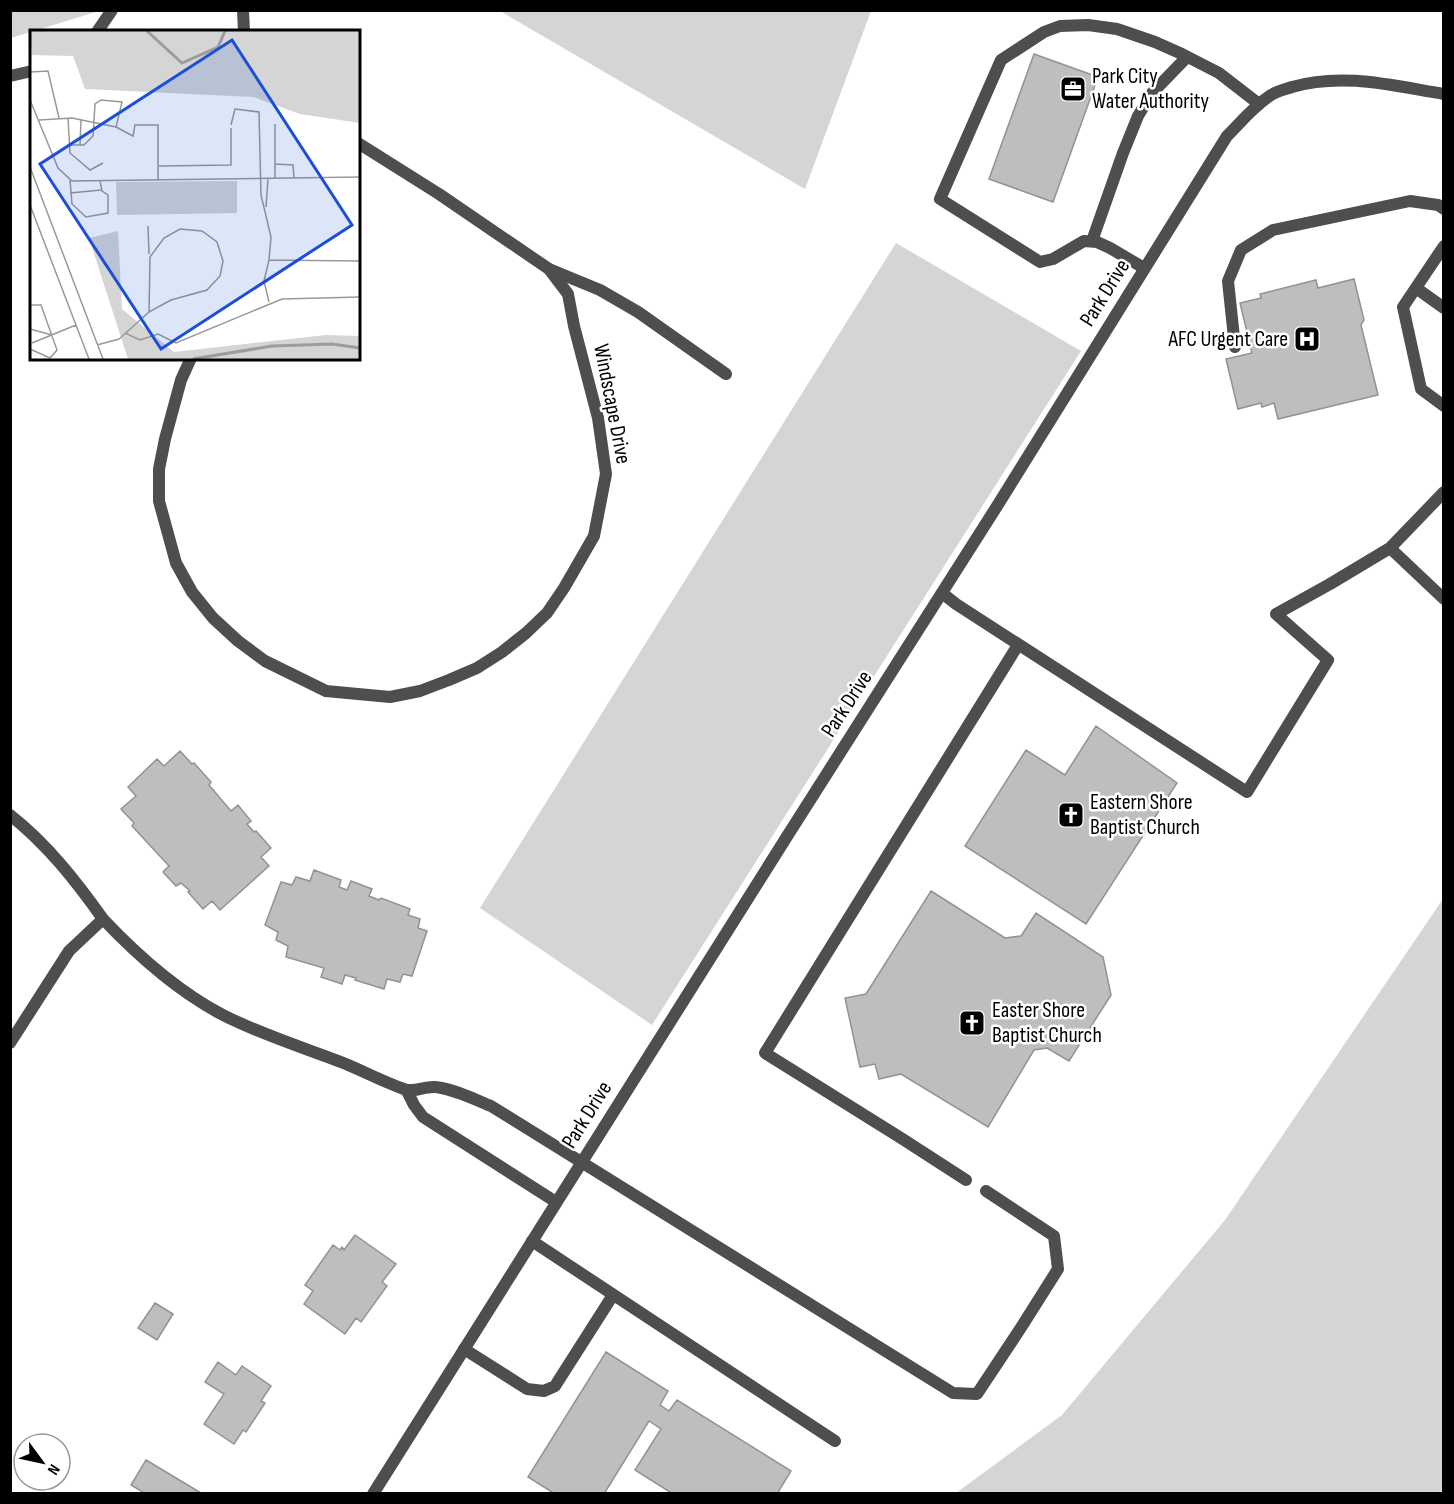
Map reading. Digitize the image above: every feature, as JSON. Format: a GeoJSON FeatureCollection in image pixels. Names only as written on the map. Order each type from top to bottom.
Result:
{"type":"FeatureCollection","features":[{"type":"Feature","properties":{"kind":"street"},"geometry":{"type":"LineString","coordinates":[[98,30],[112,10]]}},
{"type":"Feature","properties":{"kind":"street"},"geometry":{"type":"LineString","coordinates":[[243,10],[244,30]]}},
{"type":"Feature","properties":{"kind":"street"},"geometry":{"type":"LineString","coordinates":[[1144,268],[1097,242],[1084,241],[1053,259],[1040,262],[940,199],[1001,60],[1044,32],[1060,26],[1088,25],[1117,29],[1155,42],[1220,73],[1259,104]]}},
{"type":"Feature","properties":{"kind":"street"},"geometry":{"type":"LineString","coordinates":[[1092,242],[1138,116],[1152,93],[1188,57]]}},
{"type":"Feature","properties":{"kind":"street"},"geometry":{"type":"LineString","coordinates":[[10,76],[30,71]]}},
{"type":"Feature","properties":{"kind":"street","name":"Park Drive"},"geometry":{"type":"LineString","coordinates":[[373,1494],[942,593],[1227,136],[1272,93],[1301,85],[1328,80],[1367,81],[1443,94]]}},
{"type":"Feature","properties":{"kind":"street","name":"Windscape Drive"},"geometry":{"type":"LineString","coordinates":[[189,360],[181,380],[165,439],[159,469],[159,501],[176,564],[192,592],[213,618],[265,661],[326,691],[390,697],[420,691],[477,668],[502,652],[547,613],[594,536],[606,474],[598,418],[568,294],[549,269],[439,194],[360,144]]}},
{"type":"Feature","properties":{"kind":"street"},"geometry":{"type":"LineString","coordinates":[[1235,347],[1228,281],[1241,250],[1273,230],[1410,201],[1438,205],[1443,209]]}},
{"type":"Feature","properties":{"kind":"street"},"geometry":{"type":"LineString","coordinates":[[1443,246],[1403,307],[1421,389],[1443,406]]}},
{"type":"Feature","properties":{"kind":"street"},"geometry":{"type":"LineString","coordinates":[[549,269],[600,290],[638,312],[726,374]]}},
{"type":"Feature","properties":{"kind":"street"},"geometry":{"type":"LineString","coordinates":[[1416,288],[1443,308]]}},
{"type":"Feature","properties":{"kind":"street"},"geometry":{"type":"LineString","coordinates":[[942,593],[1018,645],[1246,792],[1328,660],[1276,614],[1390,548],[1443,492]]}},
{"type":"Feature","properties":{"kind":"street"},"geometry":{"type":"LineString","coordinates":[[1390,548],[1443,599]]}},
{"type":"Feature","properties":{"kind":"street"},"geometry":{"type":"LineString","coordinates":[[966,1180],[765,1053],[1018,645]]}},
{"type":"Feature","properties":{"kind":"street"},"geometry":{"type":"LineString","coordinates":[[10,815],[29,830],[64,868],[103,919],[122,939],[162,974],[222,1014],[253,1029],[353,1067],[407,1091],[435,1087],[456,1092],[491,1106],[953,1393],[977,1394],[1058,1269],[1054,1236],[986,1191]]}},
{"type":"Feature","properties":{"kind":"street"},"geometry":{"type":"LineString","coordinates":[[10,1043],[69,951],[103,919]]}},
{"type":"Feature","properties":{"kind":"street"},"geometry":{"type":"LineString","coordinates":[[407,1091],[423,1118],[556,1202]]}},
{"type":"Feature","properties":{"kind":"street"},"geometry":{"type":"LineString","coordinates":[[532,1240],[835,1441]]}},
{"type":"Feature","properties":{"kind":"street"},"geometry":{"type":"LineString","coordinates":[[464,1349],[526,1389],[544,1391],[555,1386],[614,1296]]}},
{"type":"Feature","properties":{"kind":"shaded area"},"geometry":{"type":"Polygon","coordinates":[[[11,10],[99,10],[37,30],[30,30],[30,32],[11,38],[11,10]]]}},
{"type":"Feature","properties":{"kind":"shaded area"},"geometry":{"type":"Polygon","coordinates":[[[500,11],[871,11],[805,189],[500,11]]]}},
{"type":"Feature","properties":{"kind":"shaded area"},"geometry":{"type":"Polygon","coordinates":[[[896,243],[1081,351],[652,1025],[480,908],[896,243]]]}},
{"type":"Feature","properties":{"kind":"shaded area"},"geometry":{"type":"Polygon","coordinates":[[[1443,899],[1443,1493],[956,1493],[1062,1415],[1225,1220],[1443,899]]]}},
{"type":"Feature","properties":{"kind":"building"},"geometry":{"type":"Polygon","coordinates":[[[1034,54],[1098,77],[1053,202],[989,179],[1034,54]]]}},
{"type":"Feature","properties":{"kind":"building","name":"AFC Urgent Care"},"geometry":{"type":"Polygon","coordinates":[[[1354,279],[1364,320],[1361,325],[1378,395],[1278,419],[1274,403],[1262,407],[1261,403],[1238,409],[1226,359],[1252,353],[1240,303],[1261,298],[1260,294],[1316,280],[1318,288],[1354,279]]]}},
{"type":"Feature","properties":{"kind":"building","name":"Eastern Shore Baptist Church"},"geometry":{"type":"Polygon","coordinates":[[[1096,726],[1177,783],[1086,924],[965,846],[1026,750],[1065,775],[1096,726]]]}},
{"type":"Feature","properties":{"kind":"building"},"geometry":{"type":"Polygon","coordinates":[[[180,751],[211,782],[209,785],[231,811],[238,805],[251,821],[247,824],[271,848],[261,857],[269,866],[220,910],[212,901],[203,909],[181,883],[176,886],[163,872],[169,866],[132,826],[134,823],[121,809],[136,796],[128,787],[157,759],[164,766],[180,751]]]}},
{"type":"Feature","properties":{"kind":"building"},"geometry":{"type":"Polygon","coordinates":[[[314,870],[341,880],[339,887],[347,890],[351,881],[372,889],[369,896],[410,909],[408,915],[420,919],[418,928],[427,931],[412,976],[403,974],[400,982],[387,979],[384,989],[345,975],[342,984],[321,977],[324,968],[286,957],[288,946],[276,940],[278,932],[265,925],[281,882],[292,885],[296,877],[310,881],[314,870]]]}},
{"type":"Feature","properties":{"kind":"building","name":"Easter Shore Baptist Church"},"geometry":{"type":"Polygon","coordinates":[[[931,891],[1005,938],[1021,936],[1036,913],[1103,957],[1111,995],[1069,1061],[1047,1048],[1034,1050],[988,1127],[901,1074],[879,1079],[875,1064],[860,1067],[845,998],[866,994],[931,891]]]}},
{"type":"Feature","properties":{"kind":"building"},"geometry":{"type":"Polygon","coordinates":[[[355,1235],[396,1264],[382,1282],[387,1286],[361,1322],[356,1318],[345,1334],[304,1304],[313,1291],[305,1285],[333,1245],[340,1250],[342,1247],[344,1250],[355,1235]]]}},
{"type":"Feature","properties":{"kind":"building"},"geometry":{"type":"Polygon","coordinates":[[[155,1303],[173,1314],[157,1340],[138,1328],[155,1303]]]}},
{"type":"Feature","properties":{"kind":"building"},"geometry":{"type":"Polygon","coordinates":[[[606,1352],[668,1391],[660,1405],[669,1411],[677,1400],[791,1471],[777,1494],[673,1494],[635,1470],[661,1429],[649,1421],[604,1494],[555,1494],[528,1477],[606,1352]]]}},
{"type":"Feature","properties":{"kind":"building"},"geometry":{"type":"Polygon","coordinates":[[[218,1362],[236,1375],[242,1366],[271,1386],[261,1401],[265,1403],[246,1432],[243,1430],[234,1444],[204,1424],[224,1394],[205,1382],[218,1362]]]}},
{"type":"Feature","properties":{"kind":"building"},"geometry":{"type":"Polygon","coordinates":[[[146,1460],[201,1494],[146,1494],[131,1485],[146,1460]]]}},
{"type":"Feature","properties":{"kind":"place","name":"Park City Water Authority"},"geometry":{"type":"Point","coordinates":[1073,89]}},
{"type":"Feature","properties":{"kind":"place","name":"AFC Urgent Care"},"geometry":{"type":"Point","coordinates":[1307,339]}},
{"type":"Feature","properties":{"kind":"place","name":"Eastern Shore Baptist Church"},"geometry":{"type":"Point","coordinates":[1071,815]}},
{"type":"Feature","properties":{"kind":"place","name":"Easter Shore Baptist Church"},"geometry":{"type":"Point","coordinates":[972,1023]}}]}
